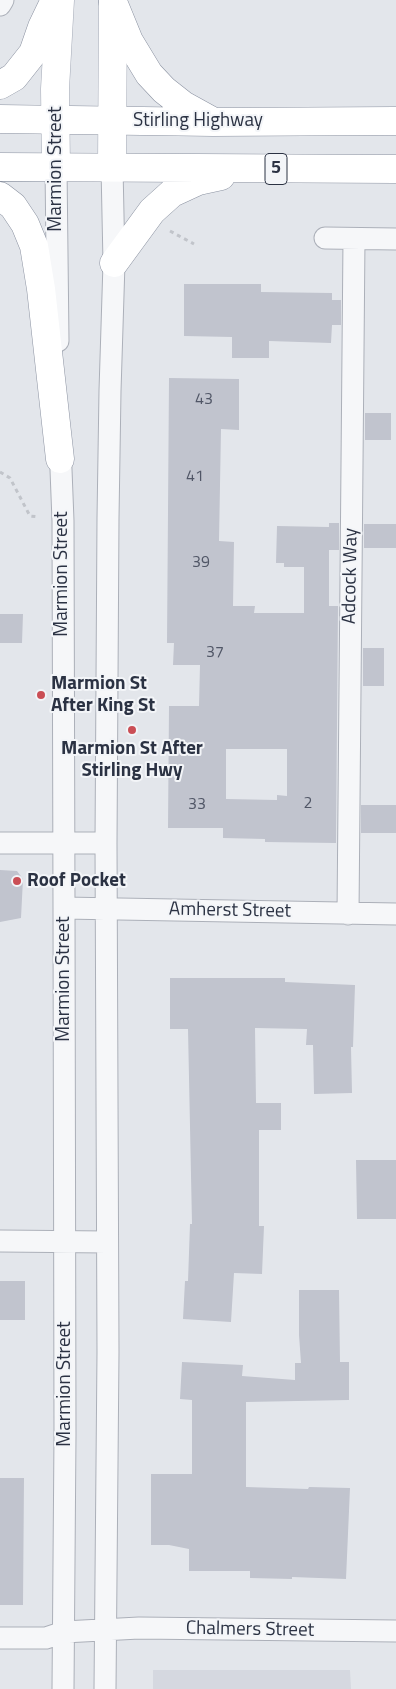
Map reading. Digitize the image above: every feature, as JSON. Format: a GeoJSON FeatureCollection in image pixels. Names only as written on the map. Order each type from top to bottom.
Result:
{"type":"FeatureCollection","features":[{"type":"Feature","properties":{"kind":"main road"},"geometry":{"type":"LineString","coordinates":[[0,85],[14,77],[33,53],[42,27],[55,0]]}},
{"type":"Feature","properties":{"kind":"main road","name":"Marmion Street"},"geometry":{"type":"LineString","coordinates":[[56,167],[55,88],[60,0]]}},
{"type":"Feature","properties":{"kind":"main road"},"geometry":{"type":"LineString","coordinates":[[112,167],[113,1]]}},
{"type":"Feature","properties":{"kind":"main road"},"geometry":{"type":"LineString","coordinates":[[113,1],[129,42],[149,74],[164,90],[183,105],[213,122]]}},
{"type":"Feature","properties":{"kind":"main road","name":"Stirling Highway"},"geometry":{"type":"LineString","coordinates":[[0,119],[213,122],[396,121]]}},
{"type":"Feature","properties":{"kind":"main road","name":"5"},"geometry":{"type":"LineString","coordinates":[[0,167],[396,169]]}},
{"type":"Feature","properties":{"kind":"main road"},"geometry":{"type":"LineString","coordinates":[[114,263],[152,211],[172,193],[198,181],[257,168]]}},
{"type":"Feature","properties":{"kind":"main road"},"geometry":{"type":"LineString","coordinates":[[0,196],[13,206],[25,224],[34,246],[60,459]]}},
{"type":"Feature","properties":{"kind":"street"},"geometry":{"type":"LineString","coordinates":[[0,5],[3,0]]}},
{"type":"Feature","properties":{"kind":"street","name":"Marmion Street"},"geometry":{"type":"LineString","coordinates":[[56,167],[60,459],[63,521],[65,1445],[63,1689]]}},
{"type":"Feature","properties":{"kind":"street"},"geometry":{"type":"LineString","coordinates":[[105,1689],[108,1352],[106,843],[110,391],[114,263],[112,167]]}},
{"type":"Feature","properties":{"kind":"street"},"geometry":{"type":"LineString","coordinates":[[325,238],[396,239]]}},
{"type":"Feature","properties":{"kind":"street","name":"Adcock Way"},"geometry":{"type":"LineString","coordinates":[[348,914],[354,238]]}},
{"type":"Feature","properties":{"kind":"street"},"geometry":{"type":"LineString","coordinates":[[0,843],[106,843]]}},
{"type":"Feature","properties":{"kind":"street","name":"Amherst Street"},"geometry":{"type":"LineString","coordinates":[[64,908],[396,914]]}},
{"type":"Feature","properties":{"kind":"street"},"geometry":{"type":"LineString","coordinates":[[0,1241],[107,1242]]}},
{"type":"Feature","properties":{"kind":"street","name":"Chalmers Street"},"geometry":{"type":"LineString","coordinates":[[0,1638],[46,1638],[64,1632],[139,1628],[396,1632]]}},
{"type":"Feature","properties":{"kind":"path"},"geometry":{"type":"LineString","coordinates":[[164,226],[194,244]]}},
{"type":"Feature","properties":{"kind":"shaded area"},"geometry":{"type":"Polygon","coordinates":[[[153,1670],[350,1670],[351,1689],[153,1689],[153,1670]]]}},
{"type":"Feature","properties":{"kind":"building"},"geometry":{"type":"Polygon","coordinates":[[[184,284],[261,284],[261,292],[332,293],[332,300],[341,300],[341,325],[332,325],[331,343],[269,341],[269,358],[232,358],[232,337],[184,336],[184,284]]]}},
{"type":"Feature","properties":{"kind":"building"},"geometry":{"type":"Polygon","coordinates":[[[169,378],[239,379],[239,430],[221,429],[219,541],[234,542],[233,606],[255,606],[254,613],[304,613],[304,567],[284,567],[284,563],[276,563],[277,526],[329,527],[329,523],[339,523],[339,550],[329,550],[329,606],[338,606],[336,843],[265,842],[265,839],[223,838],[223,828],[168,828],[169,706],[199,706],[200,665],[173,665],[174,643],[167,643],[169,378]],[[226,749],[226,799],[277,800],[277,795],[287,796],[287,749],[226,749]]]}},
{"type":"Feature","properties":{"kind":"building"},"geometry":{"type":"Polygon","coordinates":[[[365,413],[391,413],[391,440],[365,440],[365,413]]]}},
{"type":"Feature","properties":{"kind":"building"},"geometry":{"type":"Polygon","coordinates":[[[364,524],[396,524],[396,548],[364,548],[364,524]]]}},
{"type":"Feature","properties":{"kind":"building"},"geometry":{"type":"Polygon","coordinates":[[[0,614],[23,614],[22,643],[0,643],[0,614]]]}},
{"type":"Feature","properties":{"kind":"building"},"geometry":{"type":"Polygon","coordinates":[[[363,648],[384,648],[384,686],[363,686],[363,648]]]}},
{"type":"Feature","properties":{"kind":"building"},"geometry":{"type":"Polygon","coordinates":[[[361,805],[396,805],[396,833],[361,833],[361,805]]]}},
{"type":"Feature","properties":{"kind":"building"},"geometry":{"type":"Polygon","coordinates":[[[0,870],[17,871],[23,879],[21,918],[0,922],[0,870]]]}},
{"type":"Feature","properties":{"kind":"building"},"geometry":{"type":"Polygon","coordinates":[[[170,978],[285,978],[285,982],[355,985],[353,1047],[351,1047],[352,1093],[314,1094],[313,1045],[306,1045],[307,1029],[255,1028],[256,1103],[281,1103],[281,1130],[259,1130],[259,1226],[264,1226],[262,1274],[234,1273],[231,1322],[183,1319],[185,1281],[188,1281],[190,1224],[192,1224],[188,1029],[170,1029],[170,978]]]}},
{"type":"Feature","properties":{"kind":"building"},"geometry":{"type":"Polygon","coordinates":[[[356,1160],[396,1160],[396,1219],[357,1219],[356,1160]]]}},
{"type":"Feature","properties":{"kind":"building"},"geometry":{"type":"Polygon","coordinates":[[[0,1281],[25,1281],[25,1320],[0,1320],[0,1281]]]}},
{"type":"Feature","properties":{"kind":"building"},"geometry":{"type":"Polygon","coordinates":[[[299,1290],[339,1290],[340,1362],[349,1362],[349,1400],[246,1402],[246,1487],[350,1488],[346,1579],[250,1578],[250,1571],[189,1571],[189,1549],[169,1545],[151,1545],[151,1474],[192,1474],[192,1400],[180,1399],[182,1362],[243,1365],[242,1376],[295,1380],[295,1363],[301,1363],[299,1290]]]}},
{"type":"Feature","properties":{"kind":"building"},"geometry":{"type":"Polygon","coordinates":[[[0,1478],[24,1478],[23,1605],[0,1605],[0,1478]]]}},
{"type":"Feature","properties":{"kind":"place","name":"Marmion St After King St"},"geometry":{"type":"Point","coordinates":[41,695]}},
{"type":"Feature","properties":{"kind":"place","name":"Marmion St After Stirling Hwy"},"geometry":{"type":"Point","coordinates":[132,730]}},
{"type":"Feature","properties":{"kind":"place","name":"Roof Pocket"},"geometry":{"type":"Point","coordinates":[17,881]}}]}
